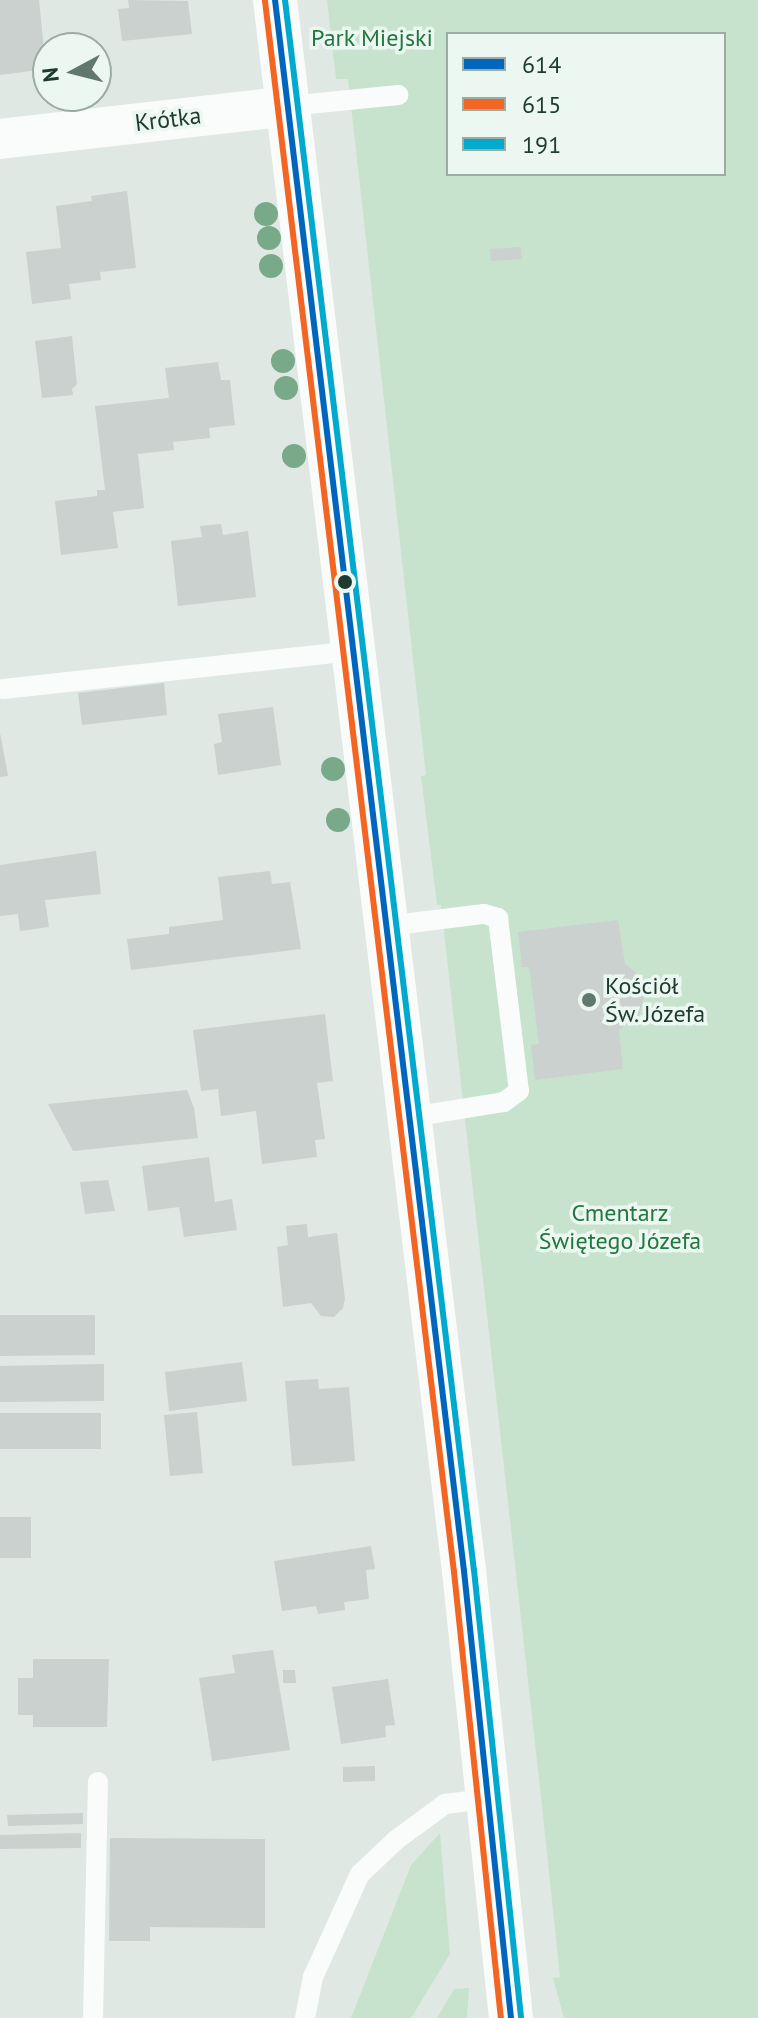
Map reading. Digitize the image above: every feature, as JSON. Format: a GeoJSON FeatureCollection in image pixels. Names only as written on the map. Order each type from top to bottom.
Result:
{"type":"FeatureCollection","features":[{"type":"Feature","properties":{"kind":"street"},"geometry":{"type":"LineString","coordinates":[[275,0],[464,1571],[511,2018]]}},
{"type":"Feature","properties":{"kind":"street","name":"Krótka"},"geometry":{"type":"LineString","coordinates":[[0,139],[288,106]]}},
{"type":"Feature","properties":{"kind":"lane"},"geometry":{"type":"LineString","coordinates":[[288,106],[398,95]]}},
{"type":"Feature","properties":{"kind":"lane"},"geometry":{"type":"LineString","coordinates":[[3,689],[352,651]]}},
{"type":"Feature","properties":{"kind":"lane"},"geometry":{"type":"LineString","coordinates":[[386,926],[484,914],[498,918],[519,1091],[504,1102],[410,1117]]}},
{"type":"Feature","properties":{"kind":"lane"},"geometry":{"type":"LineString","coordinates":[[93,2018],[98,1782]]}},
{"type":"Feature","properties":{"kind":"lane"},"geometry":{"type":"LineString","coordinates":[[305,2018],[313,1977],[360,1874],[396,1840],[445,1804],[486,1799]]}},
{"type":"Feature","properties":{"kind":"green space","name":"Cmentarz Świętego Józefa"},"geometry":{"type":"Polygon","coordinates":[[[327,0],[758,0],[758,2018],[564,2018],[553,1978],[560,1977],[542,1806],[441,905],[437,905],[421,776],[426,775],[348,79],[336,79],[327,0]]]}},
{"type":"Feature","properties":{"kind":"green space"},"geometry":{"type":"Polygon","coordinates":[[[440,1833],[450,1954],[411,2018],[351,2018],[411,1865],[440,1833]]]}},
{"type":"Feature","properties":{"kind":"green space"},"geometry":{"type":"Polygon","coordinates":[[[469,1988],[467,2018],[437,2018],[454,1989],[469,1988]]]}},
{"type":"Feature","properties":{"kind":"building"},"geometry":{"type":"Polygon","coordinates":[[[0,0],[39,0],[42,32],[32,32],[32,71],[0,75],[0,0]]]}},
{"type":"Feature","properties":{"kind":"building"},"geometry":{"type":"Polygon","coordinates":[[[128,0],[188,1],[192,34],[122,41],[118,9],[129,8],[128,0]]]}},
{"type":"Feature","properties":{"kind":"building"},"geometry":{"type":"Polygon","coordinates":[[[127,191],[136,268],[100,272],[101,280],[69,284],[71,299],[32,304],[26,252],[61,248],[56,206],[92,201],[91,196],[127,191]]]}},
{"type":"Feature","properties":{"kind":"building"},"geometry":{"type":"Polygon","coordinates":[[[521,247],[522,259],[491,261],[490,249],[521,247]]]}},
{"type":"Feature","properties":{"kind":"building"},"geometry":{"type":"Polygon","coordinates":[[[72,336],[77,384],[72,389],[73,395],[42,398],[35,341],[72,336]]]}},
{"type":"Feature","properties":{"kind":"building"},"geometry":{"type":"Polygon","coordinates":[[[218,362],[221,380],[230,380],[235,425],[209,428],[210,438],[173,442],[174,450],[138,454],[144,508],[113,512],[118,548],[61,555],[55,501],[97,496],[97,490],[105,490],[95,406],[169,398],[165,368],[218,362]]]}},
{"type":"Feature","properties":{"kind":"building"},"geometry":{"type":"Polygon","coordinates":[[[221,524],[223,535],[248,531],[256,597],[178,606],[171,541],[202,537],[200,526],[221,524]]]}},
{"type":"Feature","properties":{"kind":"building"},"geometry":{"type":"Polygon","coordinates":[[[164,683],[167,715],[82,725],[78,693],[164,683]]]}},
{"type":"Feature","properties":{"kind":"building"},"geometry":{"type":"Polygon","coordinates":[[[273,707],[281,765],[218,775],[214,744],[222,742],[218,714],[273,707]]]}},
{"type":"Feature","properties":{"kind":"building"},"geometry":{"type":"Polygon","coordinates":[[[0,733],[8,776],[0,777],[0,733]]]}},
{"type":"Feature","properties":{"kind":"building"},"geometry":{"type":"Polygon","coordinates":[[[96,851],[101,894],[45,900],[49,927],[20,931],[18,914],[0,916],[0,865],[96,851]]]}},
{"type":"Feature","properties":{"kind":"building"},"geometry":{"type":"Polygon","coordinates":[[[270,871],[272,884],[290,882],[301,949],[131,970],[127,939],[169,934],[169,927],[223,920],[218,877],[270,871]]]}},
{"type":"Feature","properties":{"kind":"building","name":"Kościół Św. Józefa"},"geometry":{"type":"Polygon","coordinates":[[[618,920],[625,964],[636,973],[645,994],[639,1016],[619,1030],[623,1069],[535,1080],[531,1045],[539,1044],[529,967],[522,967],[518,932],[618,920]]]}},
{"type":"Feature","properties":{"kind":"building"},"geometry":{"type":"Polygon","coordinates":[[[325,1014],[333,1081],[317,1083],[325,1139],[315,1140],[317,1157],[262,1164],[256,1111],[221,1116],[218,1089],[201,1091],[193,1030],[325,1014]]]}},
{"type":"Feature","properties":{"kind":"building"},"geometry":{"type":"Polygon","coordinates":[[[187,1090],[194,1108],[198,1138],[73,1151],[48,1104],[187,1090]]]}},
{"type":"Feature","properties":{"kind":"building"},"geometry":{"type":"Polygon","coordinates":[[[209,1157],[215,1202],[232,1199],[237,1230],[184,1237],[179,1207],[148,1211],[142,1166],[209,1157]]]}},
{"type":"Feature","properties":{"kind":"building"},"geometry":{"type":"Polygon","coordinates":[[[108,1180],[115,1211],[85,1214],[80,1182],[108,1180]]]}},
{"type":"Feature","properties":{"kind":"building"},"geometry":{"type":"Polygon","coordinates":[[[307,1224],[308,1237],[337,1233],[345,1299],[343,1308],[334,1317],[321,1316],[311,1303],[283,1307],[277,1247],[288,1245],[286,1226],[307,1224]]]}},
{"type":"Feature","properties":{"kind":"building"},"geometry":{"type":"Polygon","coordinates":[[[0,1315],[95,1315],[95,1355],[0,1356],[0,1315]]]}},
{"type":"Feature","properties":{"kind":"building"},"geometry":{"type":"Polygon","coordinates":[[[242,1362],[247,1401],[169,1411],[165,1372],[242,1362]]]}},
{"type":"Feature","properties":{"kind":"building"},"geometry":{"type":"Polygon","coordinates":[[[104,1364],[104,1401],[0,1402],[0,1366],[104,1364]]]}},
{"type":"Feature","properties":{"kind":"building"},"geometry":{"type":"Polygon","coordinates":[[[318,1379],[319,1389],[349,1387],[355,1461],[292,1466],[285,1381],[318,1379]]]}},
{"type":"Feature","properties":{"kind":"building"},"geometry":{"type":"Polygon","coordinates":[[[197,1412],[203,1473],[170,1476],[164,1415],[197,1412]]]}},
{"type":"Feature","properties":{"kind":"building"},"geometry":{"type":"Polygon","coordinates":[[[0,1413],[101,1413],[101,1449],[0,1449],[0,1413]]]}},
{"type":"Feature","properties":{"kind":"building"},"geometry":{"type":"Polygon","coordinates":[[[0,1517],[31,1517],[31,1558],[0,1558],[0,1517]]]}},
{"type":"Feature","properties":{"kind":"building"},"geometry":{"type":"Polygon","coordinates":[[[371,1546],[375,1569],[366,1570],[369,1599],[344,1602],[345,1610],[318,1614],[316,1606],[282,1611],[274,1561],[371,1546]]]}},
{"type":"Feature","properties":{"kind":"building"},"geometry":{"type":"Polygon","coordinates":[[[273,1650],[290,1750],[212,1761],[199,1678],[235,1673],[232,1655],[273,1650]]]}},
{"type":"Feature","properties":{"kind":"building"},"geometry":{"type":"Polygon","coordinates":[[[33,1659],[109,1659],[107,1727],[33,1727],[33,1715],[18,1715],[18,1678],[33,1678],[33,1659]]]}},
{"type":"Feature","properties":{"kind":"building"},"geometry":{"type":"Polygon","coordinates":[[[283,1670],[295,1670],[296,1683],[283,1683],[283,1670]]]}},
{"type":"Feature","properties":{"kind":"building"},"geometry":{"type":"Polygon","coordinates":[[[388,1679],[395,1725],[385,1726],[386,1737],[341,1744],[332,1687],[388,1679]]]}},
{"type":"Feature","properties":{"kind":"building"},"geometry":{"type":"Polygon","coordinates":[[[375,1766],[375,1781],[343,1782],[343,1767],[375,1766]]]}},
{"type":"Feature","properties":{"kind":"building"},"geometry":{"type":"Polygon","coordinates":[[[83,1813],[83,1824],[8,1826],[7,1815],[83,1813]]]}},
{"type":"Feature","properties":{"kind":"building"},"geometry":{"type":"Polygon","coordinates":[[[81,1833],[81,1848],[0,1849],[0,1835],[81,1833]]]}},
{"type":"Feature","properties":{"kind":"building"},"geometry":{"type":"Polygon","coordinates":[[[110,1838],[265,1839],[265,1928],[150,1927],[150,1941],[109,1941],[110,1838]]]}},
{"type":"Feature","properties":{"kind":"transit line","name":"614"},"geometry":{"type":"LineString","coordinates":[[275,0],[464,1571],[511,2018]]}},
{"type":"Feature","properties":{"kind":"transit line","name":"191"},"geometry":{"type":"LineString","coordinates":[[285,0],[474,1570],[521,2017]]}},
{"type":"Feature","properties":{"kind":"transit line","name":"615"},"geometry":{"type":"LineString","coordinates":[[265,1],[454,1572],[501,2018]]}},
{"type":"Feature","properties":{"kind":"place","name":"Kościół Św. Józefa"},"geometry":{"type":"Point","coordinates":[589,1000]}},
{"type":"Feature","properties":{"kind":"park label","name":"Park Miejski"},"geometry":{"type":"Point","coordinates":[372,38]}}]}
